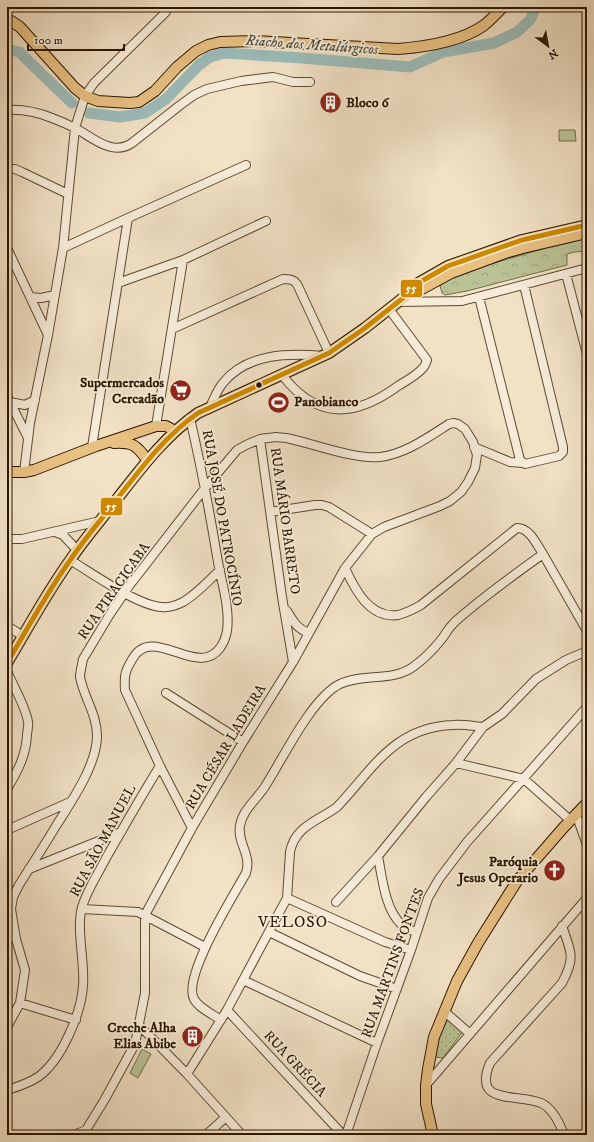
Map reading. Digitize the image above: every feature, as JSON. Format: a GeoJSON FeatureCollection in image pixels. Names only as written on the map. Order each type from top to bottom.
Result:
{"type":"FeatureCollection","features":[{"type":"Feature","properties":{"kind":"main road"},"geometry":{"type":"LineString","coordinates":[[8,18],[20,27],[75,88],[85,96],[98,100],[130,104],[139,102],[155,91],[177,67],[196,51],[208,45],[220,42],[256,41],[398,49],[412,48],[450,40],[466,34],[484,25],[503,7]]}},
{"type":"Feature","properties":{"kind":"main road"},"geometry":{"type":"LineString","coordinates":[[408,294],[413,286],[427,277],[466,259],[522,240],[587,225]]}},
{"type":"Feature","properties":{"kind":"main road"},"geometry":{"type":"LineString","coordinates":[[7,663],[50,591],[77,550],[147,460],[190,418],[327,354],[365,328],[408,294],[451,273],[505,253],[587,233]]}},
{"type":"Feature","properties":{"kind":"main road"},"geometry":{"type":"LineString","coordinates":[[7,472],[24,472],[34,470],[92,447],[153,427],[166,426],[175,431]]}},
{"type":"Feature","properties":{"kind":"main road"},"geometry":{"type":"LineString","coordinates":[[136,447],[140,435],[153,427]]}},
{"type":"Feature","properties":{"kind":"main road"},"geometry":{"type":"LineString","coordinates":[[102,444],[126,443],[136,447],[147,460]]}},
{"type":"Feature","properties":{"kind":"main road"},"geometry":{"type":"LineString","coordinates":[[433,1135],[426,1104],[426,1085],[434,1037],[457,981],[478,943],[517,881],[587,803]]}},
{"type":"Feature","properties":{"kind":"street"},"geometry":{"type":"LineString","coordinates":[[24,472],[30,424],[48,335],[63,248],[75,128],[85,96],[94,83],[167,10],[174,7]]}},
{"type":"Feature","properties":{"kind":"street"},"geometry":{"type":"LineString","coordinates":[[7,110],[32,111],[75,128],[101,144],[119,148],[126,147],[132,143],[194,95],[207,89],[241,81],[273,77],[293,82],[310,82]]}},
{"type":"Feature","properties":{"kind":"street"},"geometry":{"type":"LineString","coordinates":[[63,248],[246,165]]}},
{"type":"Feature","properties":{"kind":"street"},"geometry":{"type":"LineString","coordinates":[[7,169],[15,169],[68,194]]}},
{"type":"Feature","properties":{"kind":"street"},"geometry":{"type":"LineString","coordinates":[[92,447],[128,218]]}},
{"type":"Feature","properties":{"kind":"street"},"geometry":{"type":"LineString","coordinates":[[118,283],[182,260],[266,221]]}},
{"type":"Feature","properties":{"kind":"street"},"geometry":{"type":"LineString","coordinates":[[7,248],[48,335]]}},
{"type":"Feature","properties":{"kind":"street"},"geometry":{"type":"LineString","coordinates":[[153,427],[172,328],[182,260]]}},
{"type":"Feature","properties":{"kind":"street"},"geometry":{"type":"LineString","coordinates":[[398,302],[462,300],[479,297],[587,268]]}},
{"type":"Feature","properties":{"kind":"street"},"geometry":{"type":"LineString","coordinates":[[566,274],[587,354]]}},
{"type":"Feature","properties":{"kind":"street"},"geometry":{"type":"LineString","coordinates":[[172,328],[283,279],[293,280],[297,284],[327,354],[294,354],[259,359],[244,365],[230,375],[222,384],[210,408]]}},
{"type":"Feature","properties":{"kind":"street"},"geometry":{"type":"LineString","coordinates":[[474,447],[510,462],[559,456],[564,450],[524,284]]}},
{"type":"Feature","properties":{"kind":"street"},"geometry":{"type":"LineString","coordinates":[[30,297],[41,298],[55,295]]}},
{"type":"Feature","properties":{"kind":"street"},"geometry":{"type":"LineString","coordinates":[[479,297],[521,460]]}},
{"type":"Feature","properties":{"kind":"street"},"geometry":{"type":"LineString","coordinates":[[282,375],[304,398],[314,404],[335,410],[357,408],[388,394],[424,368],[427,360],[389,309]]}},
{"type":"Feature","properties":{"kind":"street"},"geometry":{"type":"LineString","coordinates":[[8,399],[25,404],[35,400]]}},
{"type":"Feature","properties":{"kind":"street"},"geometry":{"type":"LineString","coordinates":[[8,399],[28,438]]}},
{"type":"Feature","properties":{"kind":"street","name":"RUA JOSÉ DO PATROCÍNIO"},"geometry":{"type":"LineString","coordinates":[[190,418],[201,467],[226,599],[227,632],[221,647],[208,658],[197,659],[155,647],[141,648],[125,670],[124,678],[125,690],[160,766],[192,828]]}},
{"type":"Feature","properties":{"kind":"street","name":"RUA PIRACICABA"},"geometry":{"type":"LineString","coordinates":[[7,1027],[20,1004],[25,970],[16,939],[11,909],[13,897],[71,801],[92,762],[97,737],[96,724],[80,676],[81,667],[87,653],[110,614],[205,488],[237,450],[260,439],[276,437],[286,438],[368,458],[399,452],[418,444],[449,424],[458,424],[465,429]]}},
{"type":"Feature","properties":{"kind":"street","name":"RUA CÉSAR LADEIRA"},"geometry":{"type":"LineString","coordinates":[[74,1135],[86,1132],[106,1099],[135,1044],[145,993],[145,915],[192,828],[293,662],[345,568],[372,534],[391,524],[440,506],[460,492],[468,482],[475,468],[477,455],[465,429]]}},
{"type":"Feature","properties":{"kind":"street","name":"RUA MÁRIO BARRETO"},"geometry":{"type":"LineString","coordinates":[[260,439],[293,662]]}},
{"type":"Feature","properties":{"kind":"street"},"geometry":{"type":"LineString","coordinates":[[201,467],[207,472],[217,472],[221,470]]}},
{"type":"Feature","properties":{"kind":"street"},"geometry":{"type":"LineString","coordinates":[[270,512],[322,505],[329,507],[372,534]]}},
{"type":"Feature","properties":{"kind":"street"},"geometry":{"type":"LineString","coordinates":[[7,538],[22,539],[100,521]]}},
{"type":"Feature","properties":{"kind":"street"},"geometry":{"type":"LineString","coordinates":[[345,568],[353,587],[367,604],[377,611],[385,614],[397,615],[410,611],[421,605],[517,528],[524,530],[531,536],[587,631]]}},
{"type":"Feature","properties":{"kind":"street"},"geometry":{"type":"LineString","coordinates":[[55,532],[63,535],[77,550]]}},
{"type":"Feature","properties":{"kind":"street"},"geometry":{"type":"LineString","coordinates":[[221,1020],[194,1000],[192,988],[205,947],[248,869],[249,865],[239,828],[244,813],[264,789],[292,742],[317,705],[334,687],[341,683],[403,673],[409,670],[430,653],[452,624],[494,589],[543,554]]}},
{"type":"Feature","properties":{"kind":"street"},"geometry":{"type":"LineString","coordinates":[[70,560],[125,593],[155,606],[163,607],[182,603],[195,594],[220,570]]}},
{"type":"Feature","properties":{"kind":"street","name":"RUA MÁRIO BARRETO"},"geometry":{"type":"LineString","coordinates":[[285,607],[297,627],[310,633]]}},
{"type":"Feature","properties":{"kind":"street"},"geometry":{"type":"LineString","coordinates":[[7,626],[23,636]]}},
{"type":"Feature","properties":{"kind":"street"},"geometry":{"type":"LineString","coordinates":[[336,902],[378,856],[456,763],[484,727],[502,714],[536,679],[566,660],[587,651]]}},
{"type":"Feature","properties":{"kind":"street"},"geometry":{"type":"LineString","coordinates":[[7,671],[28,723],[23,758],[16,775],[7,789]]}},
{"type":"Feature","properties":{"kind":"street"},"geometry":{"type":"LineString","coordinates":[[166,693],[243,742]]}},
{"type":"Feature","properties":{"kind":"street","name":"RUA MARTINS FONTES"},"geometry":{"type":"LineString","coordinates":[[345,1135],[428,898],[439,879],[467,842],[587,707]]}},
{"type":"Feature","properties":{"kind":"street"},"geometry":{"type":"LineString","coordinates":[[187,1074],[227,1010],[287,898],[290,852],[297,835],[312,822],[337,807],[389,749],[409,736],[428,728],[454,725],[484,727]]}},
{"type":"Feature","properties":{"kind":"street"},"geometry":{"type":"LineString","coordinates":[[456,763],[524,779],[573,817],[587,845]]}},
{"type":"Feature","properties":{"kind":"street","name":"RUA SÃO MANUEL"},"geometry":{"type":"LineString","coordinates":[[7,1090],[15,1088],[38,1077],[52,1063],[76,1020],[83,986],[82,909],[89,889],[160,766]]}},
{"type":"Feature","properties":{"kind":"street"},"geometry":{"type":"LineString","coordinates":[[7,830],[71,801]]}},
{"type":"Feature","properties":{"kind":"street"},"geometry":{"type":"LineString","coordinates":[[29,869],[121,832]]}},
{"type":"Feature","properties":{"kind":"street"},"geometry":{"type":"LineString","coordinates":[[101,840],[112,849]]}},
{"type":"Feature","properties":{"kind":"street"},"geometry":{"type":"LineString","coordinates":[[378,856],[383,886],[395,917],[402,925],[416,933]]}},
{"type":"Feature","properties":{"kind":"street"},"geometry":{"type":"LineString","coordinates":[[287,898],[385,942],[411,950]]}},
{"type":"Feature","properties":{"kind":"street"},"geometry":{"type":"LineString","coordinates":[[426,1085],[587,898]]}},
{"type":"Feature","properties":{"kind":"street"},"geometry":{"type":"LineString","coordinates":[[82,909],[138,912],[205,947]]}},
{"type":"Feature","properties":{"kind":"street"},"geometry":{"type":"LineString","coordinates":[[562,926],[572,956],[565,978],[490,1063],[485,1079],[487,1086],[498,1096],[524,1099],[542,1104],[554,1115],[564,1135]]}},
{"type":"Feature","properties":{"kind":"street"},"geometry":{"type":"LineString","coordinates":[[269,932],[360,976],[397,989]]}},
{"type":"Feature","properties":{"kind":"street"},"geometry":{"type":"LineString","coordinates":[[243,980],[377,1043]]}},
{"type":"Feature","properties":{"kind":"street"},"geometry":{"type":"LineString","coordinates":[[20,1004],[76,1020]]}},
{"type":"Feature","properties":{"kind":"street","name":"RUA GRÉCIA"},"geometry":{"type":"LineString","coordinates":[[227,1010],[345,1135]]}},
{"type":"Feature","properties":{"kind":"street"},"geometry":{"type":"LineString","coordinates":[[444,1011],[470,1033]]}},
{"type":"Feature","properties":{"kind":"street"},"geometry":{"type":"LineString","coordinates":[[139,1025],[187,1074],[242,1135]]}},
{"type":"Feature","properties":{"kind":"street"},"geometry":{"type":"LineString","coordinates":[[206,1135],[226,1117]]}},
{"type":"Feature","properties":{"kind":"green space"},"geometry":{"type":"Polygon","coordinates":[[[559,130],[575,130],[576,141],[559,141],[559,130]]]}},
{"type":"Feature","properties":{"kind":"green space"},"geometry":{"type":"Polygon","coordinates":[[[587,236],[587,251],[567,254],[567,265],[467,291],[445,295],[442,293],[440,286],[450,276],[587,236]]]}},
{"type":"Feature","properties":{"kind":"green space"},"geometry":{"type":"Polygon","coordinates":[[[448,1018],[463,1031],[443,1058],[435,1057],[439,1038],[448,1018]]]}},
{"type":"Feature","properties":{"kind":"green space"},"geometry":{"type":"Polygon","coordinates":[[[142,1049],[151,1054],[138,1078],[130,1073],[142,1049]]]}},
{"type":"Feature","properties":{"kind":"waterway","name":"Riacho dos Metalúrgicos"},"geometry":{"type":"LineString","coordinates":[[89,113],[120,117],[145,113],[166,99],[199,65],[210,57],[224,53],[410,67],[443,52],[494,43],[517,32],[530,20],[536,7]]}},
{"type":"Feature","properties":{"kind":"waterway","name":"Riacho dos Metalúrgicos"},"geometry":{"type":"LineString","coordinates":[[7,49],[19,52],[72,103]]}},
{"type":"Feature","properties":{"kind":"transit line","name":"55"},"geometry":{"type":"LineString","coordinates":[[7,663],[54,584],[82,544],[145,464],[164,442],[186,422],[198,413],[329,353],[365,328],[398,302],[408,294],[413,286],[448,266],[522,240],[587,225]]}},
{"type":"Feature","properties":{"kind":"place","name":"Bloco 6"},"geometry":{"type":"Point","coordinates":[331,103]}},
{"type":"Feature","properties":{"kind":"place","name":"Supermercados Cercadão"},"geometry":{"type":"Point","coordinates":[180,391]}},
{"type":"Feature","properties":{"kind":"place","name":"Panobianco"},"geometry":{"type":"Point","coordinates":[278,402]}},
{"type":"Feature","properties":{"kind":"place","name":"Paróquia Jesus Operario"},"geometry":{"type":"Point","coordinates":[554,870]}},
{"type":"Feature","properties":{"kind":"place","name":"Creche Alha Elias Abibe"},"geometry":{"type":"Point","coordinates":[192,1036]}},
{"type":"Feature","properties":{"kind":"district","name":"VELOSO"},"geometry":{"type":"Point","coordinates":[293,922]}}]}
